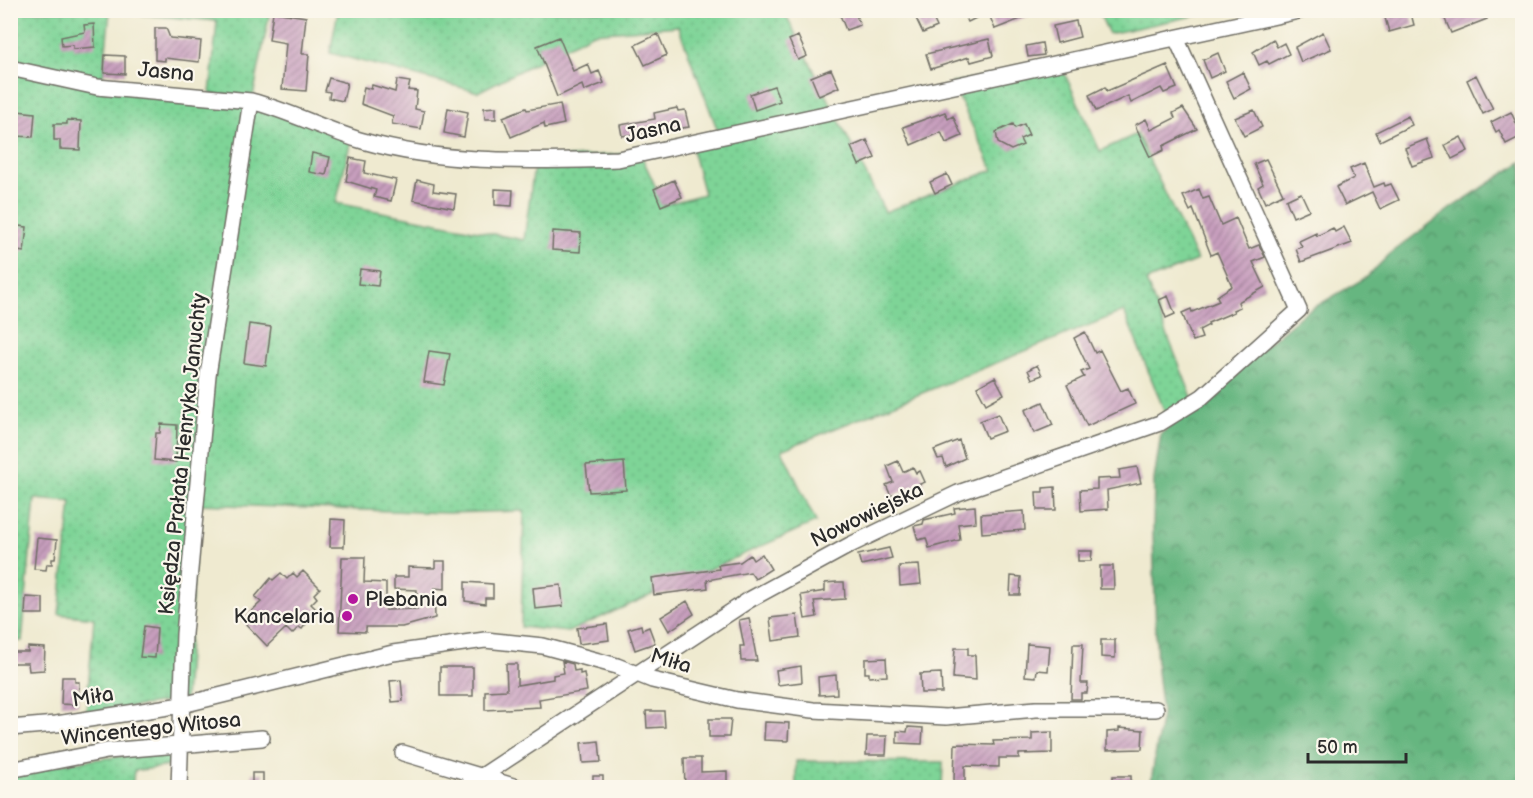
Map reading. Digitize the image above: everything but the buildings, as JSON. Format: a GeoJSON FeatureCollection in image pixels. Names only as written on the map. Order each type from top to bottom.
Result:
{"type":"FeatureCollection","features":[{"type":"Feature","properties":{"kind":"street","name":"Jasna"},"geometry":{"type":"LineString","coordinates":[[10,68],[97,87],[251,101],[363,141],[444,158],[506,161],[618,159],[812,115],[1176,40],[1303,10]]}},
{"type":"Feature","properties":{"kind":"street","name":"Nowowiejska"},"geometry":{"type":"LineString","coordinates":[[464,788],[749,600],[882,529],[958,493],[1160,423],[1202,397],[1299,310],[1176,40]]}},
{"type":"Feature","properties":{"kind":"street","name":"Księdza Prałata Henryka Januchty"},"geometry":{"type":"LineString","coordinates":[[182,705],[184,634],[208,375],[251,101]]}},
{"type":"Feature","properties":{"kind":"street","name":"Miła"},"geometry":{"type":"LineString","coordinates":[[10,728],[56,724],[182,705],[393,653],[485,640],[561,650],[652,680],[737,700],[813,710],[946,717],[1036,709],[1156,710]]}},
{"type":"Feature","properties":{"kind":"street"},"geometry":{"type":"LineString","coordinates":[[179,788],[182,705]]}},
{"type":"Feature","properties":{"kind":"street","name":"Wincentego Witosa"},"geometry":{"type":"LineString","coordinates":[[10,770],[107,751],[262,738]]}},
{"type":"Feature","properties":{"kind":"street"},"geometry":{"type":"LineString","coordinates":[[403,753],[520,788]]}},
{"type":"Feature","properties":{"kind":"green space"},"geometry":{"type":"Polygon","coordinates":[[[1196,10],[1198,15],[1109,34],[1098,11],[1196,10]]]}},
{"type":"Feature","properties":{"kind":"green space"},"geometry":{"type":"Polygon","coordinates":[[[10,11],[270,11],[253,97],[210,94],[217,21],[110,12],[102,85],[11,63],[10,11]]]}},
{"type":"Feature","properties":{"kind":"green space"},"geometry":{"type":"Polygon","coordinates":[[[338,11],[784,11],[885,212],[993,170],[952,83],[1059,61],[1100,151],[1137,134],[1197,260],[1146,281],[1193,400],[1166,415],[1124,311],[782,450],[816,522],[568,632],[521,627],[524,511],[447,513],[198,504],[185,699],[86,714],[94,618],[59,614],[71,502],[35,499],[22,641],[11,641],[11,73],[274,109],[351,140],[336,203],[524,240],[535,159],[640,153],[664,205],[704,194],[690,142],[719,134],[678,26],[593,33],[478,92],[330,53],[338,11]]]}},
{"type":"Feature","properties":{"kind":"green space"},"geometry":{"type":"Polygon","coordinates":[[[1522,162],[1522,787],[1150,788],[1162,713],[1157,671],[1153,533],[1154,480],[1161,434],[1304,313],[1367,277],[1390,254],[1451,208],[1522,162]]]}},
{"type":"Feature","properties":{"kind":"green space"},"geometry":{"type":"Polygon","coordinates":[[[158,752],[169,755],[169,766],[134,771],[132,787],[11,787],[10,775],[66,763],[158,752]]]}},
{"type":"Feature","properties":{"kind":"green space"},"geometry":{"type":"Polygon","coordinates":[[[796,761],[943,762],[942,787],[796,787],[796,761]]]}},
{"type":"Feature","properties":{"kind":"place","name":"Plebania"},"geometry":{"type":"Point","coordinates":[353,599]}},
{"type":"Feature","properties":{"kind":"place","name":"Kancelaria"},"geometry":{"type":"Point","coordinates":[347,616]}}]}
